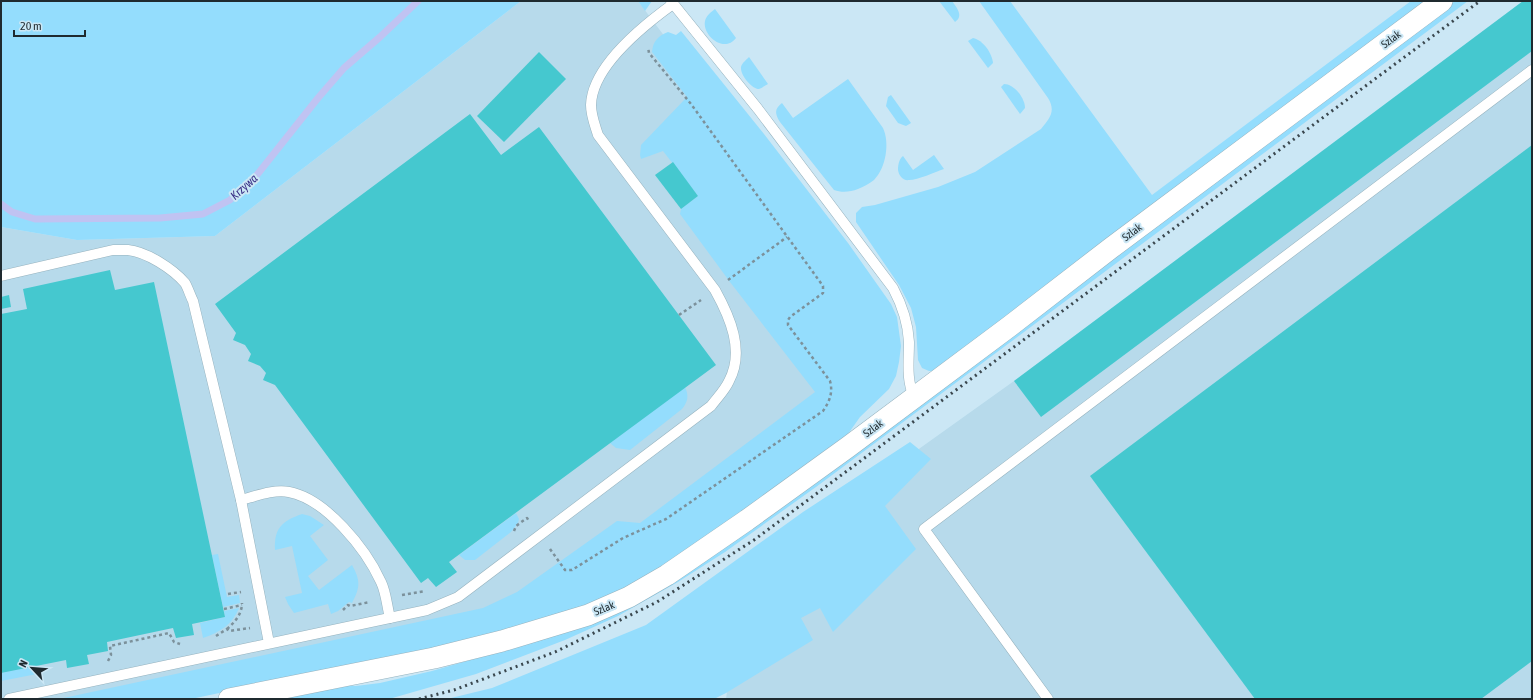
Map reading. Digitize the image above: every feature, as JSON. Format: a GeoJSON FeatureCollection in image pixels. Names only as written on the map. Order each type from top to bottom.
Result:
{"type":"FeatureCollection","features":[{"type":"Feature","properties":{"kind":"street","name":"Szlak"},"geometry":{"type":"LineString","coordinates":[[229,699],[434,658],[487,645],[588,614],[628,597],[667,575],[748,520],[848,448],[1111,248],[1442,1]]}},
{"type":"Feature","properties":{"kind":"lane"},"geometry":{"type":"LineString","coordinates":[[9,699],[427,610],[458,597],[710,406],[723,391],[730,380],[735,367],[735,337],[725,308],[715,290],[598,135],[593,121],[591,104],[595,88],[602,72],[619,51],[646,24],[672,2],[758,109],[893,288],[903,309],[906,323],[909,340],[908,378],[914,397]]}},
{"type":"Feature","properties":{"kind":"lane"},"geometry":{"type":"LineString","coordinates":[[1048,699],[924,529],[1532,70]]}},
{"type":"Feature","properties":{"kind":"lane"},"geometry":{"type":"LineString","coordinates":[[1,276],[113,250],[130,250],[163,264],[176,274],[186,285],[192,300],[241,500],[269,643]]}},
{"type":"Feature","properties":{"kind":"lane"},"geometry":{"type":"LineString","coordinates":[[241,500],[272,492],[289,492],[308,499],[334,516],[352,537],[382,583],[390,618]]}},
{"type":"Feature","properties":{"kind":"path"},"geometry":{"type":"LineString","coordinates":[[512,534],[516,526],[527,518],[565,570],[572,570],[623,538],[666,519],[823,411],[830,398],[832,389],[830,381],[788,325],[788,320],[790,317],[823,293],[823,286],[691,104],[649,53],[647,48],[648,45]]}},
{"type":"Feature","properties":{"kind":"path"},"geometry":{"type":"LineString","coordinates":[[728,280],[787,237]]}},
{"type":"Feature","properties":{"kind":"path"},"geometry":{"type":"LineString","coordinates":[[227,629],[237,619],[242,605],[241,591],[228,594]]}},
{"type":"Feature","properties":{"kind":"path"},"geometry":{"type":"LineString","coordinates":[[224,609],[242,605]]}},
{"type":"Feature","properties":{"kind":"shaded area"},"geometry":{"type":"Polygon","coordinates":[[[1,1],[521,1],[215,236],[77,240],[1,227],[1,1]]]}},
{"type":"Feature","properties":{"kind":"shaded area"},"geometry":{"type":"Polygon","coordinates":[[[521,1],[638,1],[888,334],[889,370],[497,625],[133,699],[1,699],[1,227],[77,240],[215,236],[521,1]]]}},
{"type":"Feature","properties":{"kind":"shaded area"},"geometry":{"type":"Polygon","coordinates":[[[638,1],[652,1],[645,11],[638,1]]]}},
{"type":"Feature","properties":{"kind":"shaded area"},"geometry":{"type":"Polygon","coordinates":[[[939,1],[952,1],[959,12],[958,20],[955,22],[939,1]]]}},
{"type":"Feature","properties":{"kind":"shaded area"},"geometry":{"type":"Polygon","coordinates":[[[979,1],[1010,1],[1152,195],[1411,1],[1429,1],[935,371],[929,371],[922,368],[918,360],[916,327],[911,308],[899,285],[856,222],[856,213],[862,207],[875,205],[938,187],[975,172],[1041,129],[1049,118],[1052,107],[1048,98],[979,1]]]}},
{"type":"Feature","properties":{"kind":"shaded area"},"geometry":{"type":"Polygon","coordinates":[[[1455,1],[1468,1],[816,487],[725,552],[678,582],[618,616],[565,640],[476,674],[389,699],[274,699],[334,685],[356,686],[380,683],[432,671],[577,629],[1353,80],[1455,1]]]}},
{"type":"Feature","properties":{"kind":"shaded area"},"geometry":{"type":"Polygon","coordinates":[[[1523,1],[1532,1],[1532,699],[726,699],[732,657],[853,496],[1014,381],[1523,1]]]}},
{"type":"Feature","properties":{"kind":"shaded area"},"geometry":{"type":"Polygon","coordinates":[[[715,9],[736,38],[726,44],[715,41],[710,37],[705,26],[706,19],[715,9]]]}},
{"type":"Feature","properties":{"kind":"shaded area"},"geometry":{"type":"Polygon","coordinates":[[[681,31],[764,134],[848,243],[891,304],[897,317],[901,346],[896,376],[889,389],[860,417],[848,434],[671,563],[602,601],[489,636],[191,699],[59,699],[483,608],[517,592],[617,521],[640,523],[815,392],[730,282],[680,214],[681,209],[698,196],[663,151],[641,159],[641,145],[687,97],[652,52],[655,42],[661,35],[668,32],[676,35],[681,31]]]}},
{"type":"Feature","properties":{"kind":"shaded area"},"geometry":{"type":"Polygon","coordinates":[[[973,38],[980,41],[991,55],[993,63],[988,68],[968,41],[973,38]]]}},
{"type":"Feature","properties":{"kind":"shaded area"},"geometry":{"type":"Polygon","coordinates":[[[749,57],[768,84],[759,89],[753,87],[742,74],[742,64],[749,57]]]}},
{"type":"Feature","properties":{"kind":"shaded area"},"geometry":{"type":"Polygon","coordinates":[[[848,79],[883,128],[886,141],[886,155],[881,169],[874,180],[858,189],[843,192],[834,190],[780,122],[776,112],[782,103],[793,118],[848,79]]]}},
{"type":"Feature","properties":{"kind":"shaded area"},"geometry":{"type":"Polygon","coordinates":[[[1004,84],[1012,86],[1021,96],[1025,104],[1025,108],[1020,114],[1001,87],[1004,84]]]}},
{"type":"Feature","properties":{"kind":"shaded area"},"geometry":{"type":"Polygon","coordinates":[[[891,95],[911,123],[906,126],[898,123],[886,106],[888,97],[891,95]]]}},
{"type":"Feature","properties":{"kind":"shaded area"},"geometry":{"type":"Polygon","coordinates":[[[934,155],[944,169],[913,180],[905,180],[900,176],[898,166],[903,156],[913,170],[934,155]]]}},
{"type":"Feature","properties":{"kind":"shaded area"},"geometry":{"type":"Polygon","coordinates":[[[685,387],[687,398],[682,409],[630,450],[616,448],[610,443],[685,387]]]}},
{"type":"Feature","properties":{"kind":"shaded area"},"geometry":{"type":"Polygon","coordinates":[[[910,442],[931,459],[885,506],[916,549],[833,632],[820,608],[801,618],[813,640],[726,693],[714,699],[447,699],[492,688],[646,625],[803,512],[910,442]]]}},
{"type":"Feature","properties":{"kind":"shaded area"},"geometry":{"type":"Polygon","coordinates":[[[516,513],[519,519],[518,523],[511,532],[475,560],[465,560],[459,555],[516,513]]]}},
{"type":"Feature","properties":{"kind":"shaded area"},"geometry":{"type":"Polygon","coordinates":[[[302,514],[310,516],[324,525],[310,536],[328,560],[308,576],[319,590],[352,565],[357,576],[358,589],[352,603],[349,602],[338,611],[331,614],[328,604],[294,613],[285,597],[302,593],[292,546],[275,550],[276,536],[284,523],[289,519],[302,514]]]}},
{"type":"Feature","properties":{"kind":"shaded area"},"geometry":{"type":"Polygon","coordinates":[[[218,554],[227,597],[239,595],[240,603],[223,607],[212,555],[218,554]]]}},
{"type":"Feature","properties":{"kind":"shaded area"},"geometry":{"type":"Polygon","coordinates":[[[239,608],[233,619],[225,627],[203,638],[200,623],[225,617],[224,611],[239,608]]]}},
{"type":"Feature","properties":{"kind":"shaded area"},"geometry":{"type":"Polygon","coordinates":[[[35,666],[37,674],[1,681],[1,673],[35,666]]]}},
{"type":"Feature","properties":{"kind":"building"},"geometry":{"type":"Polygon","coordinates":[[[1523,1],[1532,1],[1532,51],[1041,417],[1014,381],[1523,1]]]}},
{"type":"Feature","properties":{"kind":"building"},"geometry":{"type":"Polygon","coordinates":[[[539,52],[566,79],[504,142],[477,116],[539,52]]]}},
{"type":"Feature","properties":{"kind":"building"},"geometry":{"type":"Polygon","coordinates":[[[470,114],[501,155],[539,127],[716,365],[449,562],[457,572],[436,587],[428,578],[421,583],[275,385],[263,380],[266,373],[260,366],[248,361],[251,354],[245,345],[233,340],[236,333],[215,304],[470,114]]]}},
{"type":"Feature","properties":{"kind":"building"},"geometry":{"type":"Polygon","coordinates":[[[1532,145],[1532,661],[1481,699],[1255,699],[1090,476],[1532,145]]]}},
{"type":"Feature","properties":{"kind":"building"},"geometry":{"type":"Polygon","coordinates":[[[673,162],[698,196],[681,209],[655,175],[673,162]]]}},
{"type":"Feature","properties":{"kind":"building"},"geometry":{"type":"Polygon","coordinates":[[[110,270],[115,290],[154,282],[225,617],[192,624],[194,635],[176,638],[173,628],[107,642],[108,651],[87,655],[89,664],[67,668],[66,660],[1,673],[1,314],[27,309],[23,289],[110,270]]]}},
{"type":"Feature","properties":{"kind":"building"},"geometry":{"type":"Polygon","coordinates":[[[9,295],[11,307],[1,309],[1,297],[9,295]]]}},
{"type":"Feature","properties":{"kind":"waterway","name":"Krzywa"},"geometry":{"type":"LineString","coordinates":[[1,204],[12,212],[35,219],[160,218],[203,214],[230,200],[256,176],[318,98],[344,68],[418,1]]}},
{"type":"Feature","properties":{"kind":"railway"},"geometry":{"type":"LineString","coordinates":[[419,699],[454,690],[555,652],[657,602],[754,540],[1480,1]]}}]}
